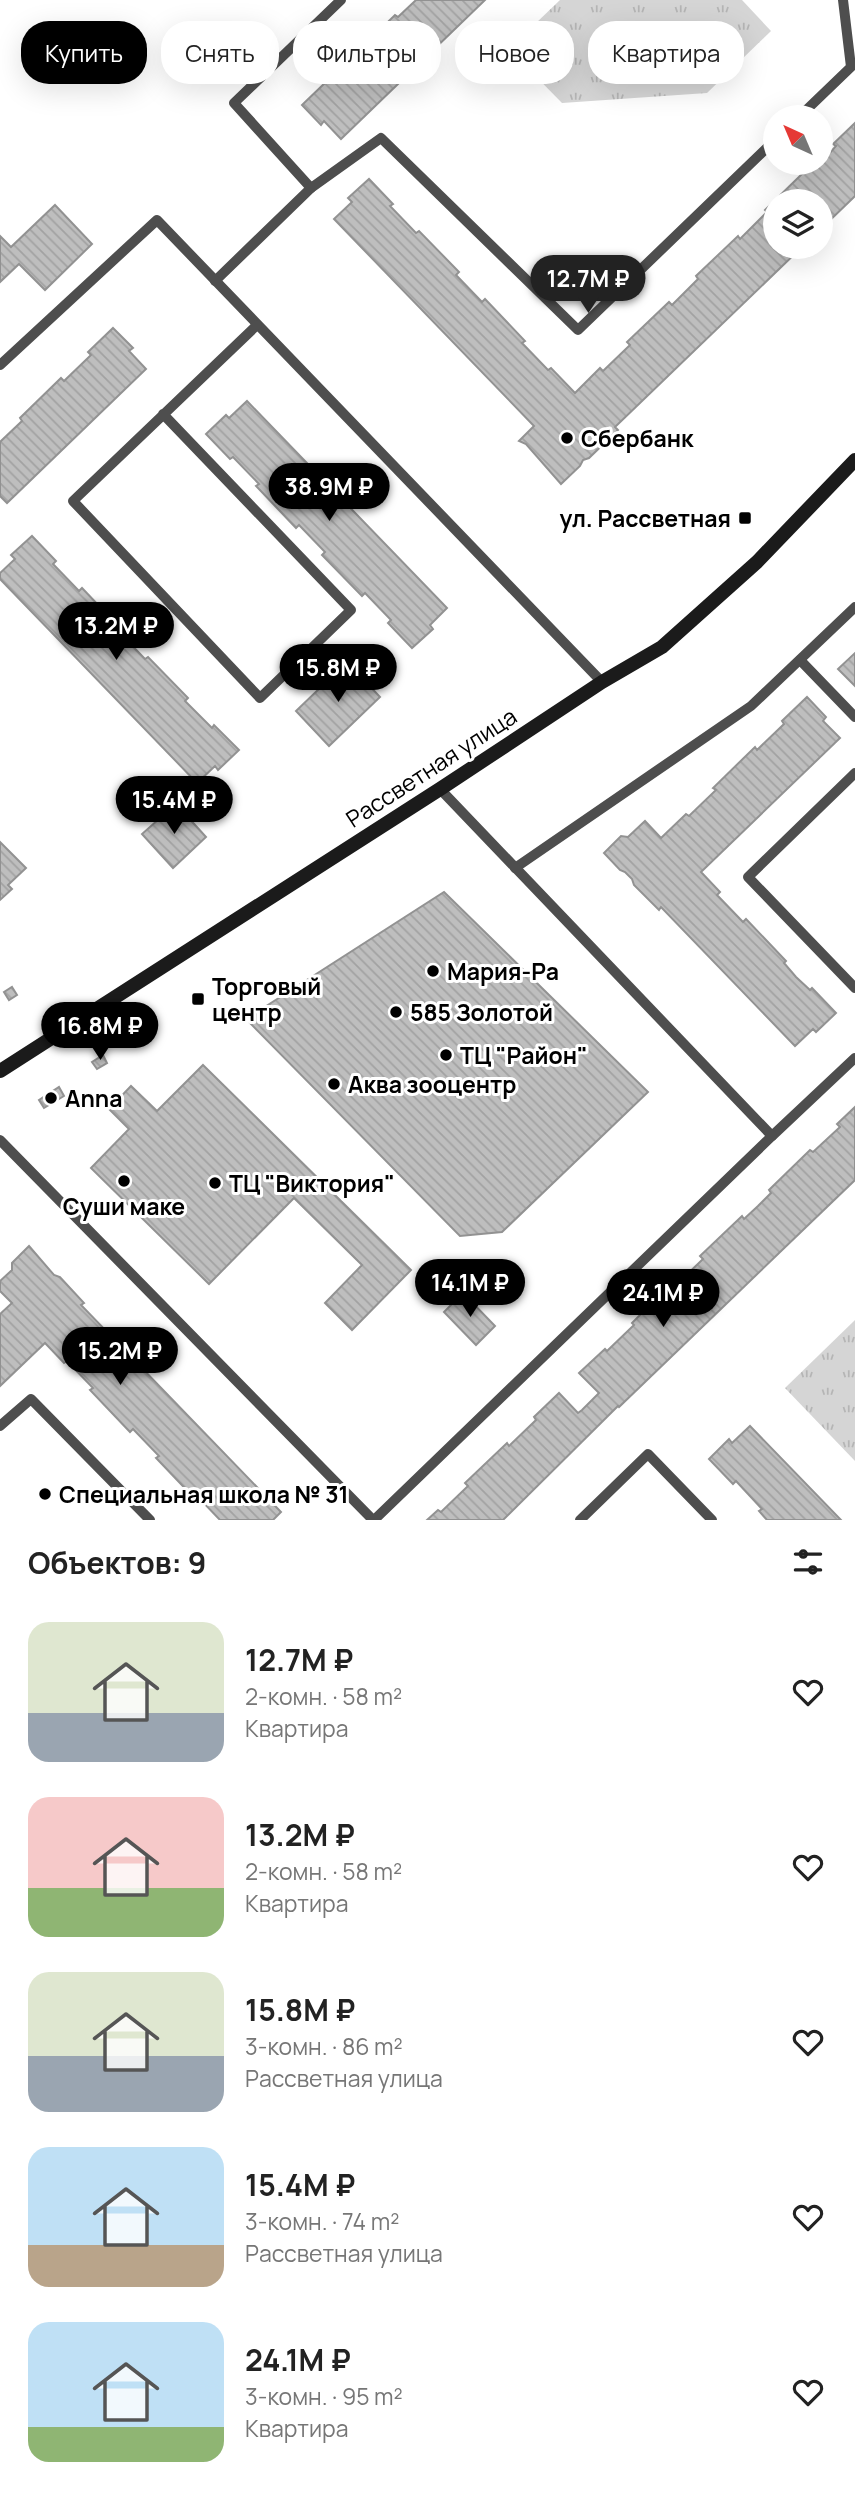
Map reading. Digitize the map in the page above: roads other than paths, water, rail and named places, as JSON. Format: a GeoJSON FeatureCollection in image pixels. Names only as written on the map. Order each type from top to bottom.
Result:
{"type":"FeatureCollection","features":[{"type":"Feature","properties":{"kind":"street","name":"Рассветная улица"},"geometry":{"type":"LineString","coordinates":[[0,1071],[602,682],[662,647],[757,562],[855,460]]}},
{"type":"Feature","properties":{"kind":"lane"},"geometry":{"type":"LineString","coordinates":[[311,188],[234,103],[341,0]]}},
{"type":"Feature","properties":{"kind":"lane"},"geometry":{"type":"LineString","coordinates":[[811,105],[851,67],[844,0]]}},
{"type":"Feature","properties":{"kind":"lane"},"geometry":{"type":"LineString","coordinates":[[215,281],[311,188],[381,138],[578,330],[763,152]]}},
{"type":"Feature","properties":{"kind":"lane"},"geometry":{"type":"LineString","coordinates":[[0,365],[157,220],[602,682]]}},
{"type":"Feature","properties":{"kind":"lane"},"geometry":{"type":"LineString","coordinates":[[163,414],[351,610],[260,698],[73,501],[163,414],[257,325]]}},
{"type":"Feature","properties":{"kind":"lane"},"geometry":{"type":"LineString","coordinates":[[515,868],[751,706],[855,607]]}},
{"type":"Feature","properties":{"kind":"lane"},"geometry":{"type":"LineString","coordinates":[[800,660],[855,717]]}},
{"type":"Feature","properties":{"kind":"lane"},"geometry":{"type":"LineString","coordinates":[[855,773],[748,877],[855,988]]}},
{"type":"Feature","properties":{"kind":"lane"},"geometry":{"type":"LineString","coordinates":[[440,789],[772,1136]]}},
{"type":"Feature","properties":{"kind":"lane"},"geometry":{"type":"LineString","coordinates":[[0,1140],[374,1520],[855,1058]]}},
{"type":"Feature","properties":{"kind":"lane"},"geometry":{"type":"LineString","coordinates":[[0,1426],[31,1399],[150,1520]]}},
{"type":"Feature","properties":{"kind":"lane"},"geometry":{"type":"LineString","coordinates":[[580,1520],[648,1454],[712,1520]]}},
{"type":"Feature","properties":{"kind":"place","name":"Сбербанк"},"geometry":{"type":"Point","coordinates":[567,438]}},
{"type":"Feature","properties":{"kind":"place","name":"ул. Рассветная"},"geometry":{"type":"Point","coordinates":[745,518]}},
{"type":"Feature","properties":{"kind":"place","name":"Мария-Ра"},"geometry":{"type":"Point","coordinates":[433,971]}},
{"type":"Feature","properties":{"kind":"place","name":"Торговый центр"},"geometry":{"type":"Point","coordinates":[198,999]}},
{"type":"Feature","properties":{"kind":"place","name":"585 Золотой"},"geometry":{"type":"Point","coordinates":[396,1012]}},
{"type":"Feature","properties":{"kind":"place","name":"ТЦ \"Район\""},"geometry":{"type":"Point","coordinates":[446,1055]}},
{"type":"Feature","properties":{"kind":"place","name":"Аква зооцентр"},"geometry":{"type":"Point","coordinates":[334,1084]}},
{"type":"Feature","properties":{"kind":"place","name":"Anna"},"geometry":{"type":"Point","coordinates":[51,1098]}},
{"type":"Feature","properties":{"kind":"place","name":"Суши маке"},"geometry":{"type":"Point","coordinates":[124,1181]}},
{"type":"Feature","properties":{"kind":"place","name":"ТЦ \"Виктория\""},"geometry":{"type":"Point","coordinates":[215,1183]}},
{"type":"Feature","properties":{"kind":"place","name":"Специальная школа № 31"},"geometry":{"type":"Point","coordinates":[45,1494]}}]}
